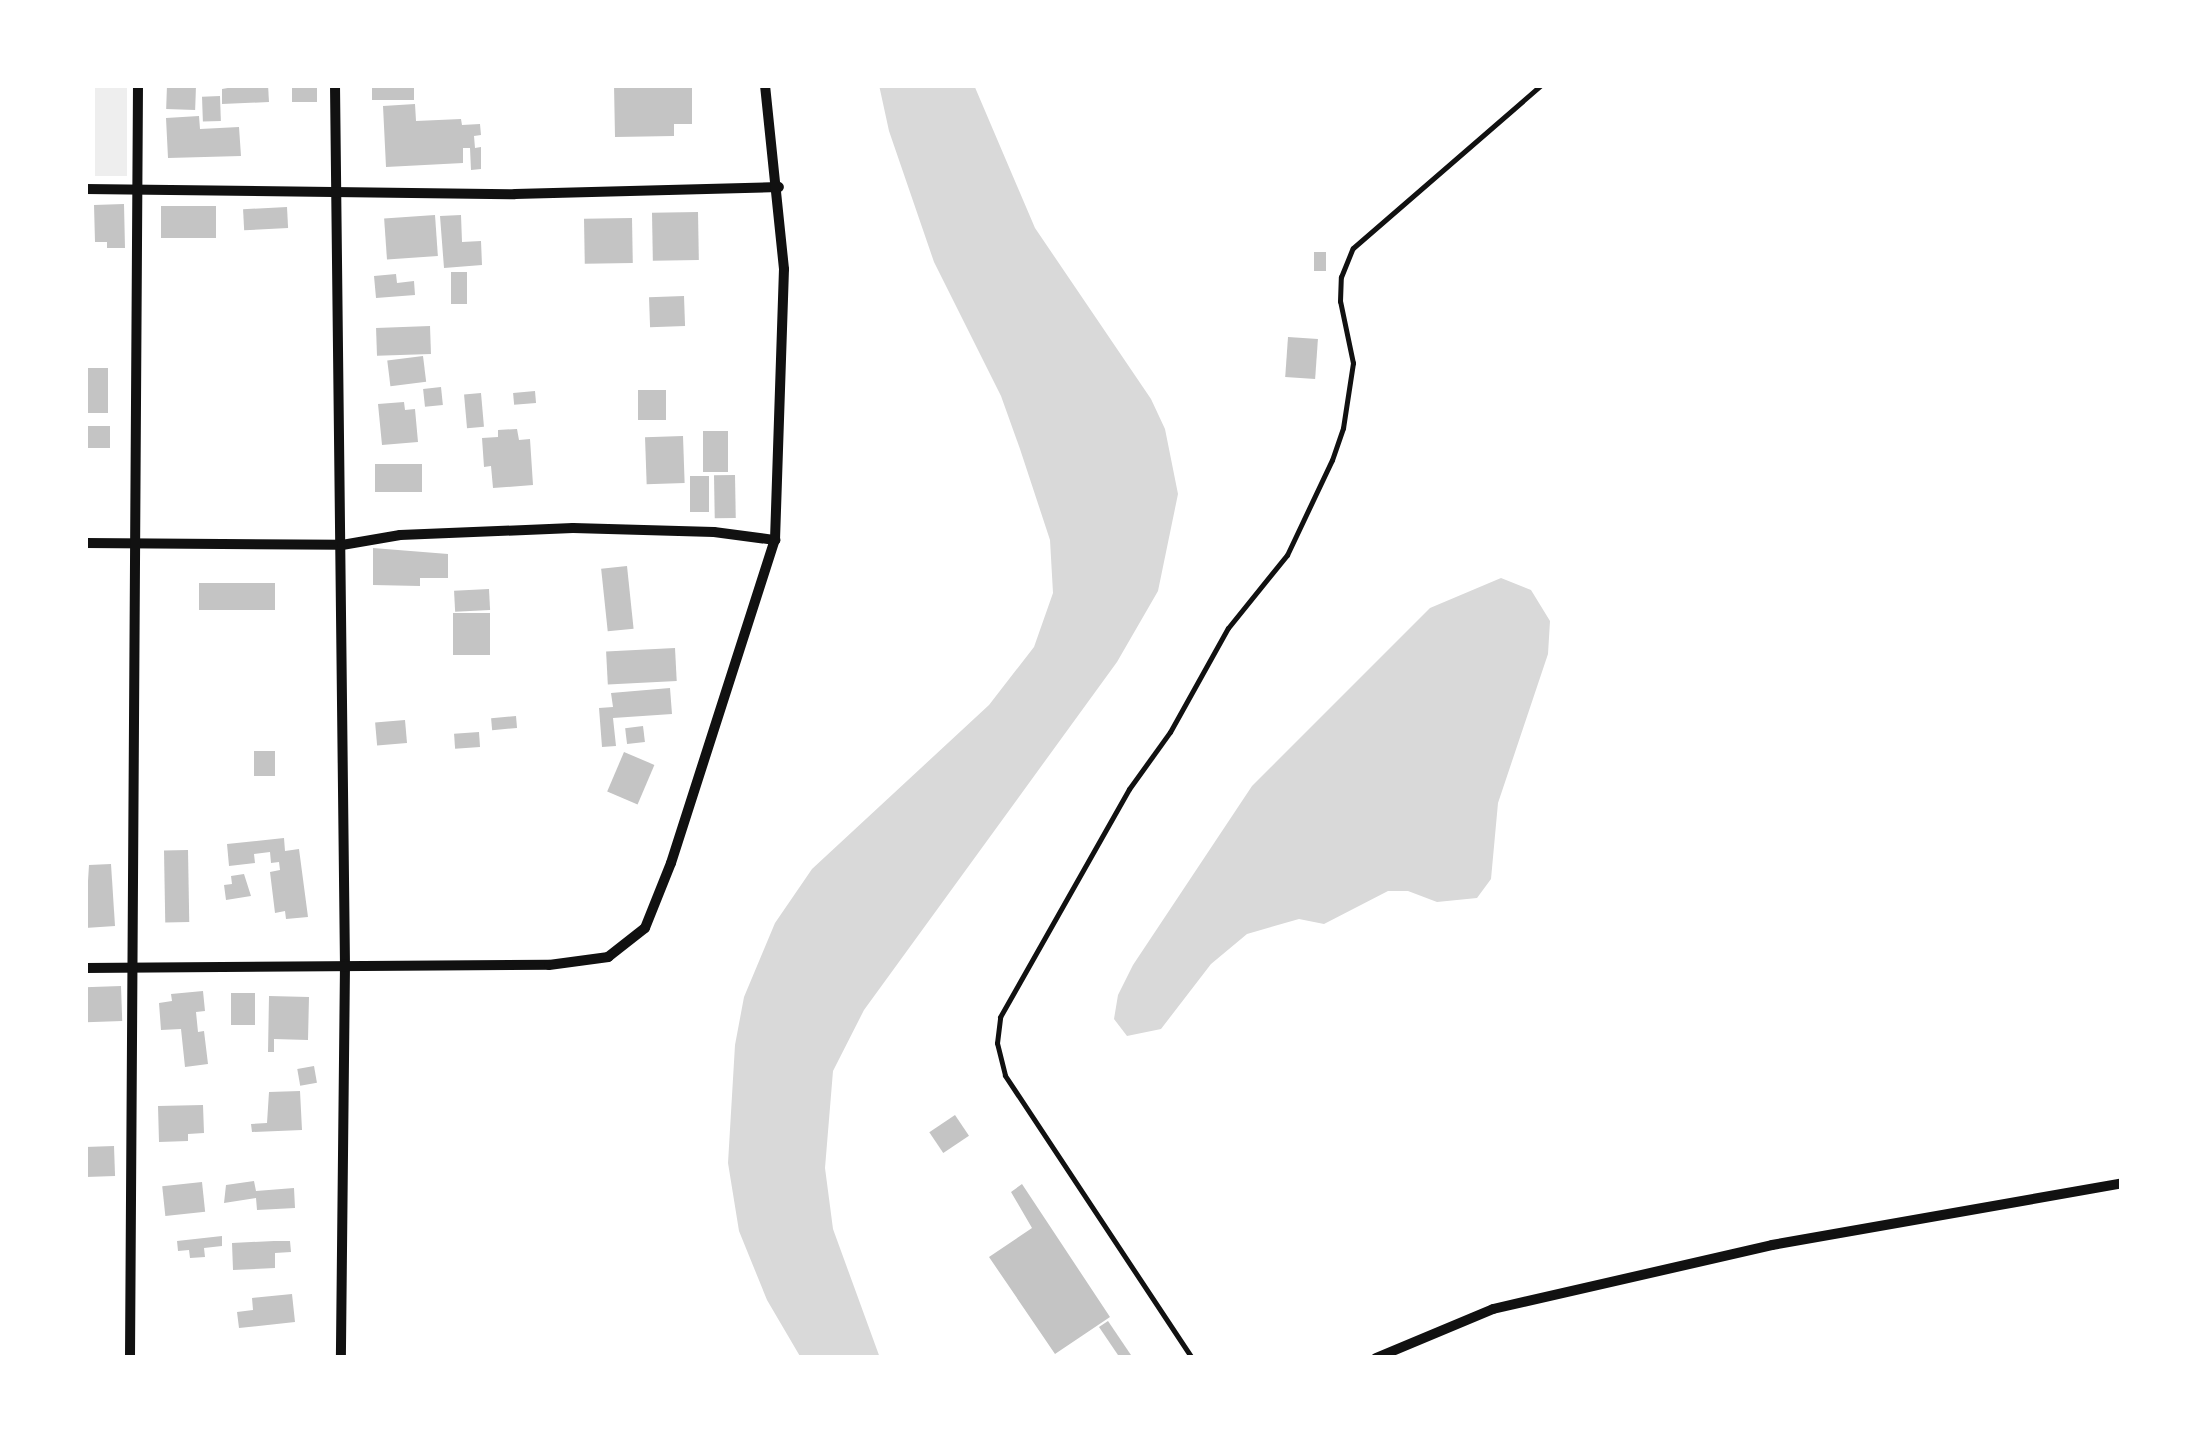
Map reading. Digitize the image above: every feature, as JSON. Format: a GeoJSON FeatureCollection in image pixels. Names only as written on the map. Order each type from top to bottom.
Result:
{"type":"FeatureCollection","features":[{"type":"Feature","properties":{"kind":"street"},"geometry":{"type":"LineString","coordinates":[[130,1358],[138,85]]}},
{"type":"Feature","properties":{"kind":"street"},"geometry":{"type":"LineString","coordinates":[[336,85],[346,964],[341,1358]]}},
{"type":"Feature","properties":{"kind":"street"},"geometry":{"type":"LineString","coordinates":[[85,968],[346,964],[493,967],[608,956],[646,928],[774,540],[784,356],[779,186],[765,85]]}},
{"type":"Feature","properties":{"kind":"street"},"geometry":{"type":"LineString","coordinates":[[85,189],[515,194],[779,186]]}},
{"type":"Feature","properties":{"kind":"street"},"geometry":{"type":"LineString","coordinates":[[85,543],[342,546],[400,535],[556,528],[714,532],[774,540]]}},
{"type":"Feature","properties":{"kind":"street"},"geometry":{"type":"LineString","coordinates":[[1376,1358],[1493,1308],[1772,1246],[2122,1183]]}},
{"type":"Feature","properties":{"kind":"lane"},"geometry":{"type":"LineString","coordinates":[[1192,1358],[1005,1075],[997,1043],[1000,1017],[1128,789],[1170,732],[1228,628],[1286,556],[1332,460],[1343,428],[1353,363],[1340,301],[1341,277],[1353,248],[1541,85]]}},
{"type":"Feature","properties":{"kind":"shaded area"},"geometry":{"type":"Polygon","coordinates":[[[95,85],[127,85],[127,176],[95,176],[95,85]]]}},
{"type":"Feature","properties":{"kind":"shaded area"},"geometry":{"type":"Polygon","coordinates":[[[879,85],[974,85],[1035,228],[1151,399],[1165,429],[1178,494],[1158,591],[1117,662],[864,1010],[833,1071],[825,1168],[833,1229],[880,1358],[801,1358],[767,1300],[739,1231],[728,1163],[735,1045],[744,997],[775,923],[812,869],[989,705],[1034,647],[1053,593],[1050,540],[1020,449],[1001,396],[934,262],[889,131],[879,85]]]}},
{"type":"Feature","properties":{"kind":"shaded area"},"geometry":{"type":"Polygon","coordinates":[[[1501,578],[1531,590],[1550,621],[1548,654],[1498,803],[1491,879],[1477,898],[1437,902],[1408,891],[1388,891],[1324,924],[1299,919],[1247,934],[1211,964],[1161,1029],[1127,1036],[1114,1019],[1118,995],[1133,965],[1252,786],[1430,608],[1501,578]]]}},
{"type":"Feature","properties":{"kind":"building"},"geometry":{"type":"Polygon","coordinates":[[[167,85],[196,86],[195,110],[166,109],[167,85]]]}},
{"type":"Feature","properties":{"kind":"building"},"geometry":{"type":"Polygon","coordinates":[[[268,85],[269,102],[222,104],[222,89],[268,85]]]}},
{"type":"Feature","properties":{"kind":"building"},"geometry":{"type":"Polygon","coordinates":[[[292,85],[317,85],[317,102],[292,102],[292,85]]]}},
{"type":"Feature","properties":{"kind":"building"},"geometry":{"type":"Polygon","coordinates":[[[372,85],[414,85],[414,100],[372,100],[372,85]]]}},
{"type":"Feature","properties":{"kind":"building"},"geometry":{"type":"Polygon","coordinates":[[[614,85],[692,85],[692,124],[674,124],[674,136],[615,137],[614,85]]]}},
{"type":"Feature","properties":{"kind":"building"},"geometry":{"type":"Polygon","coordinates":[[[220,96],[221,121],[203,122],[202,97],[220,96]]]}},
{"type":"Feature","properties":{"kind":"building"},"geometry":{"type":"Polygon","coordinates":[[[415,104],[416,121],[461,119],[462,125],[480,124],[481,135],[474,136],[475,148],[481,147],[481,169],[471,170],[470,148],[463,148],[463,163],[386,167],[383,106],[415,104]]]}},
{"type":"Feature","properties":{"kind":"building"},"geometry":{"type":"Polygon","coordinates":[[[199,116],[200,129],[239,127],[241,156],[168,158],[166,118],[199,116]]]}},
{"type":"Feature","properties":{"kind":"building"},"geometry":{"type":"Polygon","coordinates":[[[124,204],[125,248],[107,248],[107,242],[95,242],[94,205],[124,204]]]}},
{"type":"Feature","properties":{"kind":"building"},"geometry":{"type":"Polygon","coordinates":[[[161,206],[216,206],[216,238],[161,238],[161,206]]]}},
{"type":"Feature","properties":{"kind":"building"},"geometry":{"type":"Polygon","coordinates":[[[287,207],[288,228],[244,230],[243,209],[287,207]]]}},
{"type":"Feature","properties":{"kind":"building"},"geometry":{"type":"Polygon","coordinates":[[[698,212],[699,260],[653,261],[652,213],[698,212]]]}},
{"type":"Feature","properties":{"kind":"building"},"geometry":{"type":"Polygon","coordinates":[[[435,215],[438,256],[387,259],[384,219],[435,215]]]}},
{"type":"Feature","properties":{"kind":"building"},"geometry":{"type":"Polygon","coordinates":[[[461,215],[462,242],[481,241],[482,265],[444,268],[440,216],[461,215]]]}},
{"type":"Feature","properties":{"kind":"building"},"geometry":{"type":"Polygon","coordinates":[[[632,218],[633,263],[585,264],[584,219],[632,218]]]}},
{"type":"Feature","properties":{"kind":"building"},"geometry":{"type":"Polygon","coordinates":[[[1314,252],[1326,252],[1326,271],[1314,271],[1314,252]]]}},
{"type":"Feature","properties":{"kind":"building"},"geometry":{"type":"Polygon","coordinates":[[[451,272],[467,272],[467,304],[451,304],[451,272]]]}},
{"type":"Feature","properties":{"kind":"building"},"geometry":{"type":"Polygon","coordinates":[[[396,274],[397,283],[414,281],[415,295],[376,298],[374,276],[396,274]]]}},
{"type":"Feature","properties":{"kind":"building"},"geometry":{"type":"Polygon","coordinates":[[[684,296],[685,326],[650,327],[649,297],[684,296]]]}},
{"type":"Feature","properties":{"kind":"building"},"geometry":{"type":"Polygon","coordinates":[[[430,326],[431,354],[377,356],[376,328],[430,326]]]}},
{"type":"Feature","properties":{"kind":"building"},"geometry":{"type":"Polygon","coordinates":[[[1288,337],[1318,339],[1315,379],[1285,377],[1288,337]]]}},
{"type":"Feature","properties":{"kind":"building"},"geometry":{"type":"Polygon","coordinates":[[[423,356],[426,382],[390,386],[387,360],[423,356]]]}},
{"type":"Feature","properties":{"kind":"building"},"geometry":{"type":"Polygon","coordinates":[[[85,368],[108,368],[108,413],[85,413],[85,368]]]}},
{"type":"Feature","properties":{"kind":"building"},"geometry":{"type":"Polygon","coordinates":[[[441,387],[443,405],[425,407],[423,389],[441,387]]]}},
{"type":"Feature","properties":{"kind":"building"},"geometry":{"type":"Polygon","coordinates":[[[638,390],[666,390],[666,420],[638,420],[638,390]]]}},
{"type":"Feature","properties":{"kind":"building"},"geometry":{"type":"Polygon","coordinates":[[[535,391],[536,403],[514,405],[513,393],[535,391]]]}},
{"type":"Feature","properties":{"kind":"building"},"geometry":{"type":"Polygon","coordinates":[[[481,393],[484,427],[467,428],[464,394],[481,393]]]}},
{"type":"Feature","properties":{"kind":"building"},"geometry":{"type":"Polygon","coordinates":[[[404,402],[405,410],[415,409],[418,442],[382,445],[378,404],[404,402]]]}},
{"type":"Feature","properties":{"kind":"building"},"geometry":{"type":"Polygon","coordinates":[[[85,426],[110,426],[110,448],[85,448],[85,426]]]}},
{"type":"Feature","properties":{"kind":"building"},"geometry":{"type":"Polygon","coordinates":[[[517,429],[519,440],[530,439],[533,485],[493,488],[491,466],[484,467],[482,438],[498,437],[498,430],[517,429]]]}},
{"type":"Feature","properties":{"kind":"building"},"geometry":{"type":"Polygon","coordinates":[[[703,431],[728,431],[728,472],[703,472],[703,431]]]}},
{"type":"Feature","properties":{"kind":"building"},"geometry":{"type":"Polygon","coordinates":[[[683,436],[685,483],[647,484],[645,437],[683,436]]]}},
{"type":"Feature","properties":{"kind":"building"},"geometry":{"type":"Polygon","coordinates":[[[375,464],[422,464],[422,492],[375,492],[375,464]]]}},
{"type":"Feature","properties":{"kind":"building"},"geometry":{"type":"Polygon","coordinates":[[[714,475],[735,475],[736,518],[715,518],[714,475]]]}},
{"type":"Feature","properties":{"kind":"building"},"geometry":{"type":"Polygon","coordinates":[[[690,476],[709,476],[709,512],[690,512],[690,476]]]}},
{"type":"Feature","properties":{"kind":"building"},"geometry":{"type":"Polygon","coordinates":[[[373,548],[448,554],[448,578],[420,578],[420,586],[373,585],[373,548]]]}},
{"type":"Feature","properties":{"kind":"building"},"geometry":{"type":"Polygon","coordinates":[[[627,566],[634,629],[608,631],[601,569],[627,566]]]}},
{"type":"Feature","properties":{"kind":"building"},"geometry":{"type":"Polygon","coordinates":[[[199,583],[275,583],[275,610],[199,610],[199,583]]]}},
{"type":"Feature","properties":{"kind":"building"},"geometry":{"type":"Polygon","coordinates":[[[489,589],[490,610],[455,612],[454,591],[489,589]]]}},
{"type":"Feature","properties":{"kind":"building"},"geometry":{"type":"Polygon","coordinates":[[[453,613],[490,613],[490,655],[453,655],[453,613]]]}},
{"type":"Feature","properties":{"kind":"building"},"geometry":{"type":"Polygon","coordinates":[[[675,648],[677,681],[608,685],[606,652],[675,648]]]}},
{"type":"Feature","properties":{"kind":"building"},"geometry":{"type":"Polygon","coordinates":[[[670,688],[672,714],[613,718],[616,746],[602,747],[599,708],[613,707],[611,693],[670,688]]]}},
{"type":"Feature","properties":{"kind":"building"},"geometry":{"type":"Polygon","coordinates":[[[516,716],[517,728],[492,730],[491,718],[516,716]]]}},
{"type":"Feature","properties":{"kind":"building"},"geometry":{"type":"Polygon","coordinates":[[[405,720],[407,743],[377,746],[375,723],[405,720]]]}},
{"type":"Feature","properties":{"kind":"building"},"geometry":{"type":"Polygon","coordinates":[[[643,726],[645,742],[627,744],[625,728],[643,726]]]}},
{"type":"Feature","properties":{"kind":"building"},"geometry":{"type":"Polygon","coordinates":[[[479,732],[480,747],[455,749],[454,734],[479,732]]]}},
{"type":"Feature","properties":{"kind":"building"},"geometry":{"type":"Polygon","coordinates":[[[254,751],[275,751],[275,776],[254,776],[254,751]]]}},
{"type":"Feature","properties":{"kind":"building"},"geometry":{"type":"Polygon","coordinates":[[[624,752],[654,765],[638,804],[607,792],[624,752]]]}},
{"type":"Feature","properties":{"kind":"building"},"geometry":{"type":"Polygon","coordinates":[[[284,838],[285,851],[299,849],[308,917],[286,919],[285,911],[275,913],[270,872],[280,870],[279,862],[271,863],[270,852],[254,854],[255,863],[229,866],[227,844],[284,838]]]}},
{"type":"Feature","properties":{"kind":"building"},"geometry":{"type":"Polygon","coordinates":[[[164,850],[188,850],[189,922],[165,922],[164,850]]]}},
{"type":"Feature","properties":{"kind":"building"},"geometry":{"type":"Polygon","coordinates":[[[111,864],[115,926],[85,928],[89,865],[111,864]]]}},
{"type":"Feature","properties":{"kind":"building"},"geometry":{"type":"Polygon","coordinates":[[[244,874],[251,896],[226,900],[224,885],[232,884],[231,876],[244,874]]]}},
{"type":"Feature","properties":{"kind":"building"},"geometry":{"type":"Polygon","coordinates":[[[121,986],[122,1021],[86,1022],[85,987],[121,986]]]}},
{"type":"Feature","properties":{"kind":"building"},"geometry":{"type":"Polygon","coordinates":[[[203,991],[205,1011],[196,1012],[198,1032],[204,1031],[208,1064],[185,1067],[181,1029],[161,1030],[159,1003],[172,1001],[171,994],[203,991]]]}},
{"type":"Feature","properties":{"kind":"building"},"geometry":{"type":"Polygon","coordinates":[[[231,993],[255,993],[255,1025],[231,1025],[231,993]]]}},
{"type":"Feature","properties":{"kind":"building"},"geometry":{"type":"Polygon","coordinates":[[[269,996],[309,997],[308,1040],[274,1039],[274,1052],[268,1052],[269,996]]]}},
{"type":"Feature","properties":{"kind":"building"},"geometry":{"type":"Polygon","coordinates":[[[314,1066],[317,1083],[300,1086],[297,1069],[314,1066]]]}},
{"type":"Feature","properties":{"kind":"building"},"geometry":{"type":"Polygon","coordinates":[[[300,1091],[302,1130],[252,1132],[251,1124],[267,1123],[269,1092],[300,1091]]]}},
{"type":"Feature","properties":{"kind":"building"},"geometry":{"type":"Polygon","coordinates":[[[203,1105],[204,1133],[188,1134],[188,1141],[159,1142],[158,1106],[203,1105]]]}},
{"type":"Feature","properties":{"kind":"building"},"geometry":{"type":"Polygon","coordinates":[[[955,1115],[969,1136],[943,1153],[929,1132],[955,1115]]]}},
{"type":"Feature","properties":{"kind":"building"},"geometry":{"type":"Polygon","coordinates":[[[114,1146],[115,1176],[86,1177],[85,1147],[114,1146]]]}},
{"type":"Feature","properties":{"kind":"building"},"geometry":{"type":"Polygon","coordinates":[[[254,1181],[256,1191],[294,1188],[295,1208],[257,1210],[256,1198],[224,1203],[226,1185],[254,1181]]]}},
{"type":"Feature","properties":{"kind":"building"},"geometry":{"type":"Polygon","coordinates":[[[202,1182],[205,1212],[165,1216],[162,1186],[202,1182]]]}},
{"type":"Feature","properties":{"kind":"building"},"geometry":{"type":"Polygon","coordinates":[[[1022,1184],[1110,1317],[1055,1354],[989,1257],[1032,1228],[1011,1192],[1022,1184]]]}},
{"type":"Feature","properties":{"kind":"building"},"geometry":{"type":"Polygon","coordinates":[[[222,1236],[222,1246],[204,1248],[205,1257],[190,1258],[189,1250],[178,1251],[177,1241],[222,1236]]]}},
{"type":"Feature","properties":{"kind":"building"},"geometry":{"type":"Polygon","coordinates":[[[290,1241],[291,1252],[275,1253],[275,1268],[233,1270],[232,1243],[290,1241]]]}},
{"type":"Feature","properties":{"kind":"building"},"geometry":{"type":"Polygon","coordinates":[[[292,1294],[295,1322],[239,1328],[237,1312],[253,1310],[252,1298],[292,1294]]]}},
{"type":"Feature","properties":{"kind":"building"},"geometry":{"type":"Polygon","coordinates":[[[1108,1321],[1133,1358],[1120,1358],[1099,1327],[1108,1321]]]}}]}
